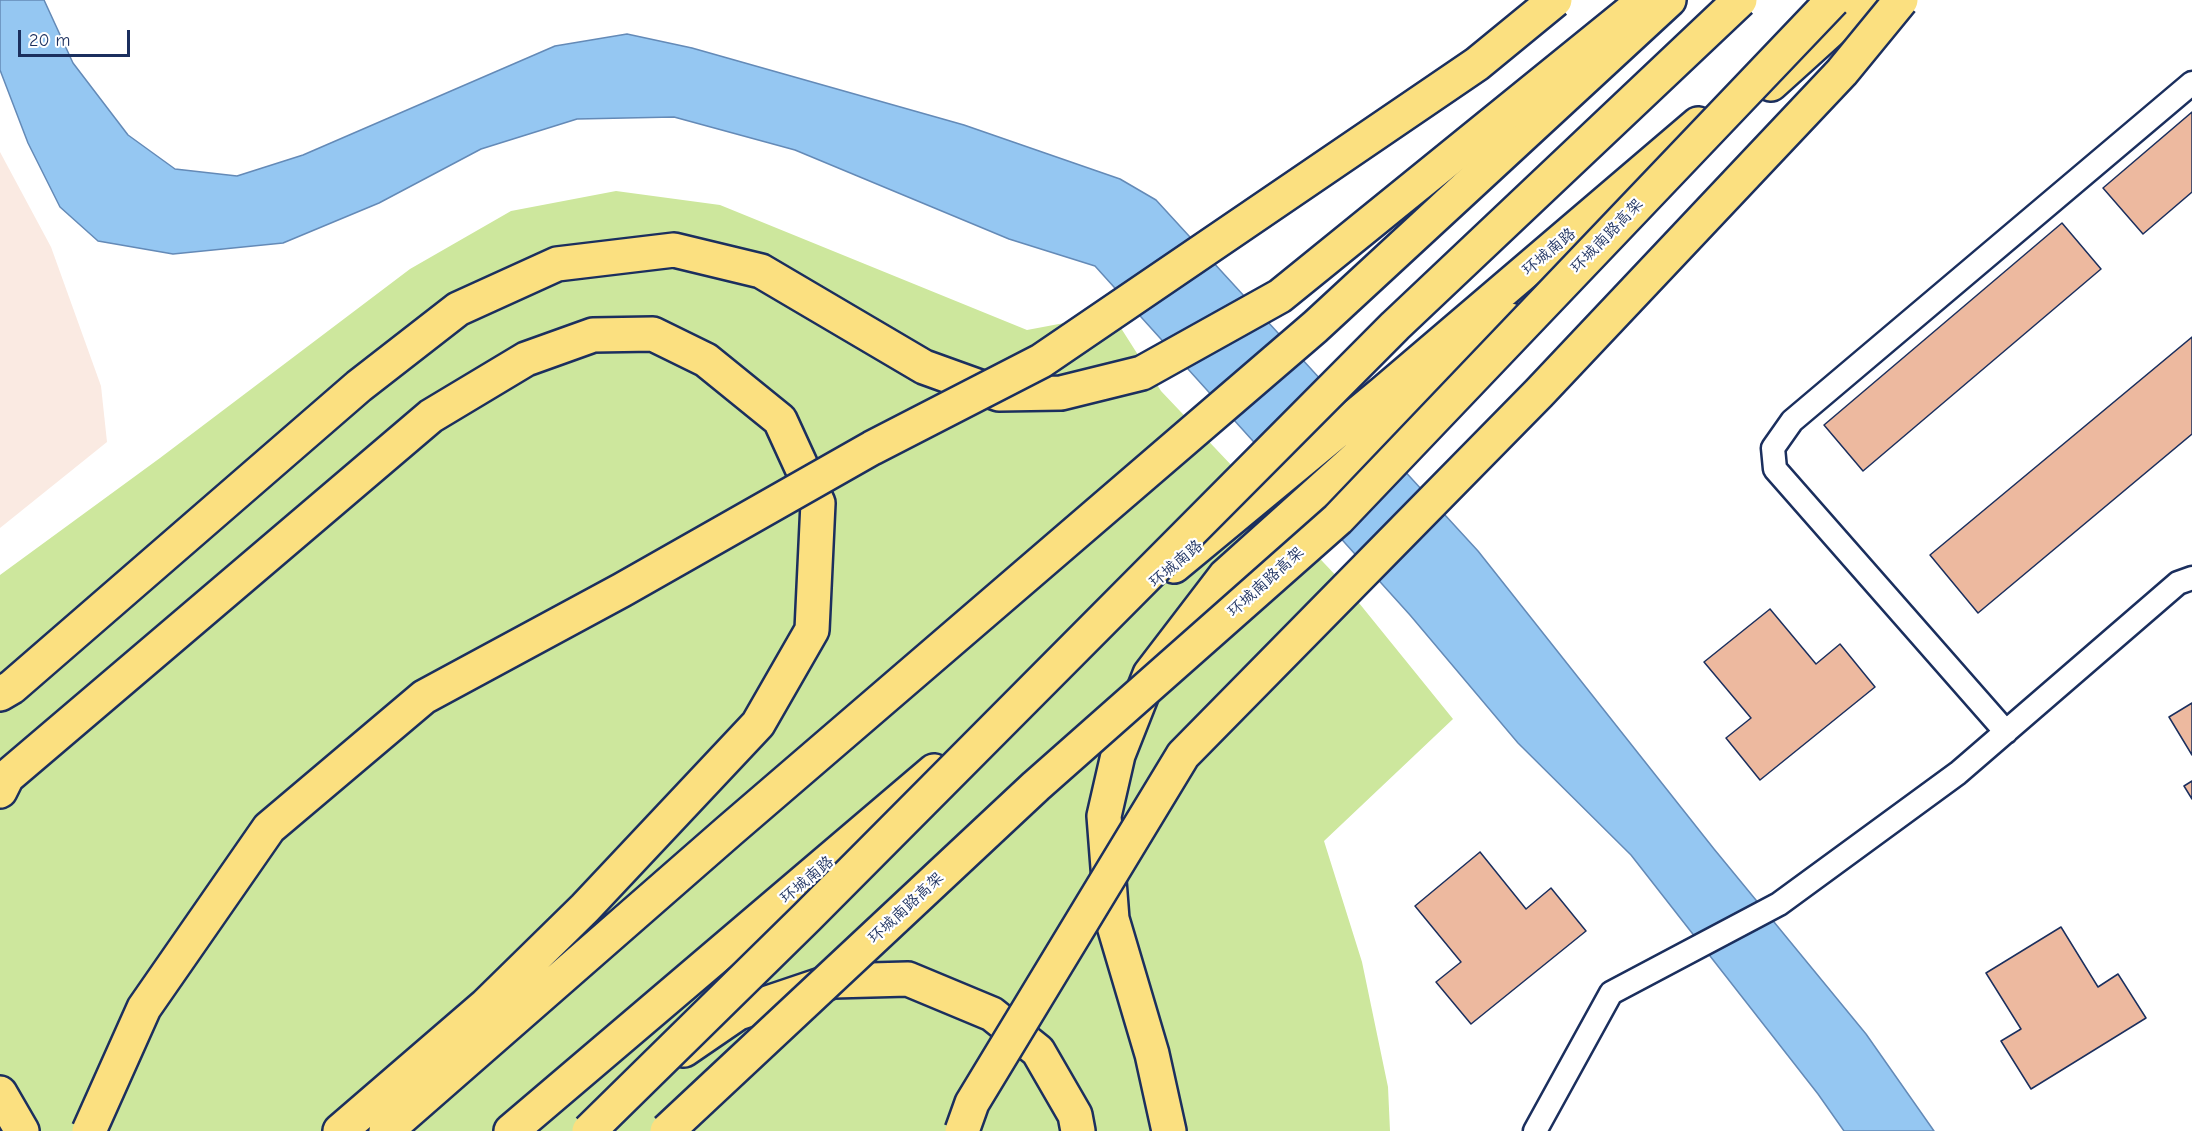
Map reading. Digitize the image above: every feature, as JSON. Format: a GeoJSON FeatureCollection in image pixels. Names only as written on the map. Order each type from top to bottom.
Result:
{"type":"FeatureCollection","features":[{"type":"Feature","properties":{"kind":"main road"},"geometry":{"type":"LineString","coordinates":[[89,1131],[144,1008],[269,828],[424,697],[622,590],[872,448],[1041,361],[1468,70],[1555,0]]}},
{"type":"Feature","properties":{"kind":"main road"},"geometry":{"type":"LineString","coordinates":[[0,694],[12,687],[359,386],[458,309],[556,264],[674,250],[761,271],[924,367],[999,394],[1061,393],[1142,373],[1280,296],[1646,0]]}},
{"type":"Feature","properties":{"kind":"main road"},"geometry":{"type":"LineString","coordinates":[[386,1131],[1315,327],[1669,0]]}},
{"type":"Feature","properties":{"kind":"main road"},"geometry":{"type":"LineString","coordinates":[[589,1131],[832,892],[1395,326],[1740,0]]}},
{"type":"Feature","properties":{"kind":"main road","name":"环城南路高架"},"geometry":{"type":"LineString","coordinates":[[667,1131],[1036,786],[1338,519],[1833,0]]}},
{"type":"Feature","properties":{"kind":"main road","name":"环城南路"},"geometry":{"type":"LineString","coordinates":[[511,1131],[1248,503],[1391,407],[1844,0]]}},
{"type":"Feature","properties":{"kind":"main road"},"geometry":{"type":"LineString","coordinates":[[1169,1131],[1152,1054],[1112,919],[1104,816],[1118,755],[1150,674],[1225,576],[1391,407],[1864,0]]}},
{"type":"Feature","properties":{"kind":"main road"},"geometry":{"type":"LineString","coordinates":[[962,1131],[972,1103],[1183,755],[1539,393],[1842,72],[1901,0]]}},
{"type":"Feature","properties":{"kind":"main road"},"geometry":{"type":"LineString","coordinates":[[0,791],[7,777],[431,417],[526,359],[593,334],[653,334],[706,360],[780,420],[818,503],[812,630],[758,724],[648,843],[485,1006],[340,1131]]}},
{"type":"Feature","properties":{"kind":"main road"},"geometry":{"type":"LineString","coordinates":[[528,1131],[705,967]]}},
{"type":"Feature","properties":{"kind":"main road"},"geometry":{"type":"LineString","coordinates":[[573,1131],[608,1103],[738,1012],[833,981],[908,979],[992,1014],[1038,1051],[1075,1115],[1078,1131]]}},
{"type":"Feature","properties":{"kind":"main road"},"geometry":{"type":"LineString","coordinates":[[0,1093],[22,1131]]}},
{"type":"Feature","properties":{"kind":"main road"},"geometry":{"type":"LineString","coordinates":[[0,1110],[10,1131]]}},
{"type":"Feature","properties":{"kind":"lane"},"geometry":{"type":"LineString","coordinates":[[2006,732],[1775,469],[1773,448],[1792,421],[2192,83]]}},
{"type":"Feature","properties":{"kind":"lane"},"geometry":{"type":"LineString","coordinates":[[1535,1131],[1611,993],[1779,904],[1958,773],[2178,583],[2192,578]]}},
{"type":"Feature","properties":{"kind":"shaded area"},"geometry":{"type":"Polygon","coordinates":[[[0,152],[51,247],[101,386],[107,442],[0,528],[0,152]]]}},
{"type":"Feature","properties":{"kind":"green space"},"geometry":{"type":"Polygon","coordinates":[[[616,191],[720,205],[1027,330],[1112,314],[1161,391],[1342,582],[1453,719],[1324,841],[1362,962],[1388,1087],[1390,1131],[0,1131],[0,575],[160,458],[410,269],[511,211],[616,191]]]}},
{"type":"Feature","properties":{"kind":"water"},"geometry":{"type":"Polygon","coordinates":[[[0,0],[44,0],[73,63],[128,135],[175,169],[237,176],[303,155],[555,46],[627,34],[692,48],[964,125],[1120,179],[1156,200],[1478,551],[1714,849],[1866,1034],[1934,1131],[1844,1131],[1818,1094],[1631,855],[1518,743],[1410,615],[1095,266],[1009,239],[795,150],[674,117],[577,119],[481,149],[379,203],[283,243],[173,254],[98,241],[60,207],[28,143],[0,70],[0,0]]]}},
{"type":"Feature","properties":{"kind":"building"},"geometry":{"type":"Polygon","coordinates":[[[2192,112],[2192,192],[2143,234],[2103,188],[2192,112]]]}},
{"type":"Feature","properties":{"kind":"building"},"geometry":{"type":"Polygon","coordinates":[[[2062,223],[2101,269],[1863,471],[1824,425],[2062,223]]]}},
{"type":"Feature","properties":{"kind":"building"},"geometry":{"type":"Polygon","coordinates":[[[2192,337],[2192,434],[1978,613],[1930,555],[2192,337]]]}},
{"type":"Feature","properties":{"kind":"building"},"geometry":{"type":"Polygon","coordinates":[[[1770,609],[1816,664],[1840,644],[1875,687],[1760,780],[1726,738],[1751,718],[1704,662],[1770,609]]]}},
{"type":"Feature","properties":{"kind":"building"},"geometry":{"type":"Polygon","coordinates":[[[2192,703],[2192,755],[2169,717],[2192,703]]]}},
{"type":"Feature","properties":{"kind":"building"},"geometry":{"type":"Polygon","coordinates":[[[2192,781],[2192,799],[2184,786],[2192,781]]]}},
{"type":"Feature","properties":{"kind":"building"},"geometry":{"type":"Polygon","coordinates":[[[1480,852],[1526,909],[1551,888],[1586,931],[1471,1024],[1436,982],[1461,962],[1415,906],[1480,852]]]}},
{"type":"Feature","properties":{"kind":"building"},"geometry":{"type":"Polygon","coordinates":[[[2061,927],[2098,987],[2118,974],[2146,1018],[2031,1089],[2001,1041],[2021,1029],[1986,973],[2061,927]]]}}]}
